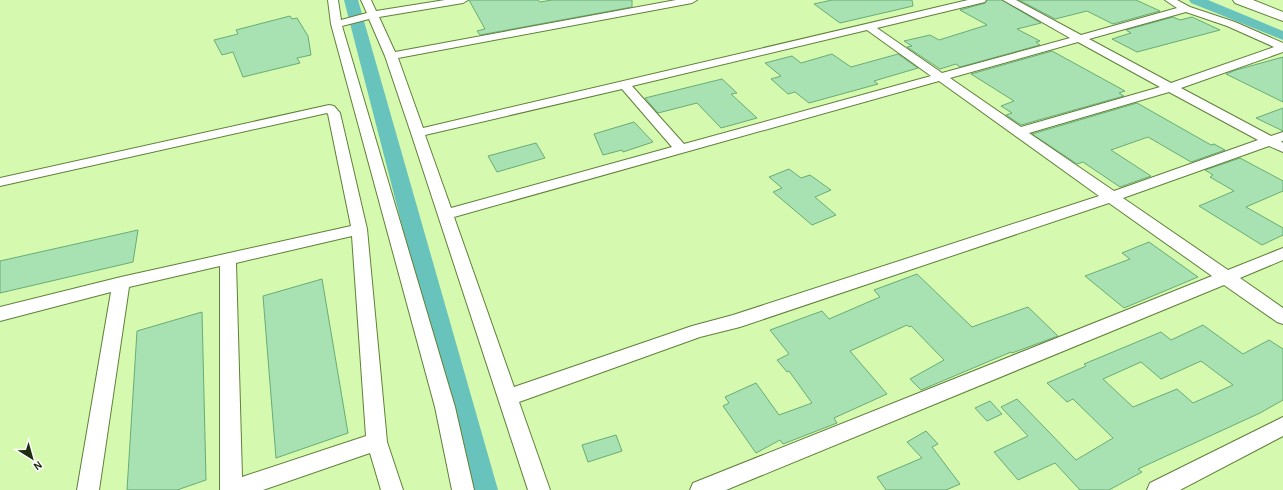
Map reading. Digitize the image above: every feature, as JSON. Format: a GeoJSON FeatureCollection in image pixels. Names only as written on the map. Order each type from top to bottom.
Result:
{"type":"FeatureCollection","features":[{"type":"Feature","properties":{"kind":"street"},"geometry":{"type":"LineString","coordinates":[[333,0],[336,24],[445,407],[464,490]]}},
{"type":"Feature","properties":{"kind":"street"},"geometry":{"type":"LineString","coordinates":[[366,0],[391,56],[509,397],[539,490]]}},
{"type":"Feature","properties":{"kind":"street"},"geometry":{"type":"LineString","coordinates":[[336,24],[373,15],[463,0]]}},
{"type":"Feature","properties":{"kind":"street"},"geometry":{"type":"LineString","coordinates":[[391,56],[692,0]]}},
{"type":"Feature","properties":{"kind":"street"},"geometry":{"type":"LineString","coordinates":[[942,0],[953,6]]}},
{"type":"Feature","properties":{"kind":"street"},"geometry":{"type":"LineString","coordinates":[[418,133],[981,0]]}},
{"type":"Feature","properties":{"kind":"street"},"geometry":{"type":"LineString","coordinates":[[1008,0],[1169,88],[1278,142]]}},
{"type":"Feature","properties":{"kind":"street"},"geometry":{"type":"LineString","coordinates":[[1170,0],[1186,9],[1231,24],[1283,48]]}},
{"type":"Feature","properties":{"kind":"street"},"geometry":{"type":"LineString","coordinates":[[1240,0],[1283,17]]}},
{"type":"Feature","properties":{"kind":"street"},"geometry":{"type":"LineString","coordinates":[[446,214],[1186,9]]}},
{"type":"Feature","properties":{"kind":"street"},"geometry":{"type":"LineString","coordinates":[[868,27],[1283,317]]}},
{"type":"Feature","properties":{"kind":"street"},"geometry":{"type":"LineString","coordinates":[[1018,132],[1169,88],[1283,48]]}},
{"type":"Feature","properties":{"kind":"street"},"geometry":{"type":"LineString","coordinates":[[625,85],[682,149]]}},
{"type":"Feature","properties":{"kind":"street"},"geometry":{"type":"LineString","coordinates":[[0,182],[329,109],[334,112],[359,229],[377,442],[392,490]]}},
{"type":"Feature","properties":{"kind":"street"},"geometry":{"type":"LineString","coordinates":[[509,397],[698,331],[734,322],[1278,142]]}},
{"type":"Feature","properties":{"kind":"street"},"geometry":{"type":"LineString","coordinates":[[0,314],[121,283],[359,229]]}},
{"type":"Feature","properties":{"kind":"street"},"geometry":{"type":"LineString","coordinates":[[701,490],[1283,254]]}},
{"type":"Feature","properties":{"kind":"street"},"geometry":{"type":"LineString","coordinates":[[228,258],[232,490],[377,442]]}},
{"type":"Feature","properties":{"kind":"street"},"geometry":{"type":"LineString","coordinates":[[88,490],[121,283]]}},
{"type":"Feature","properties":{"kind":"street"},"geometry":{"type":"LineString","coordinates":[[1158,490],[1283,426]]}},
{"type":"Feature","properties":{"kind":"building"},"geometry":{"type":"Polygon","coordinates":[[[469,0],[538,0],[540,2],[552,0],[632,0],[632,7],[480,35],[477,31],[485,29],[469,0]]]}},
{"type":"Feature","properties":{"kind":"building"},"geometry":{"type":"Polygon","coordinates":[[[832,0],[912,0],[913,6],[840,23],[814,4],[832,0]]]}},
{"type":"Feature","properties":{"kind":"building"},"geometry":{"type":"Polygon","coordinates":[[[987,0],[1002,0],[1041,23],[1017,29],[1040,41],[1036,42],[1040,45],[960,67],[956,64],[940,69],[907,47],[912,46],[904,41],[930,35],[939,40],[987,25],[960,10],[985,3],[987,0]]]}},
{"type":"Feature","properties":{"kind":"building"},"geometry":{"type":"Polygon","coordinates":[[[1019,0],[1136,0],[1160,11],[1113,24],[1087,11],[1055,19],[1019,0]]]}},
{"type":"Feature","properties":{"kind":"building"},"geometry":{"type":"Polygon","coordinates":[[[290,16],[292,19],[297,18],[308,36],[311,55],[297,58],[300,63],[243,77],[233,52],[222,55],[214,40],[238,34],[236,30],[290,16]]]}},
{"type":"Feature","properties":{"kind":"building"},"geometry":{"type":"Polygon","coordinates":[[[1173,17],[1180,20],[1192,17],[1220,30],[1137,52],[1112,39],[1131,33],[1126,30],[1173,17]]]}},
{"type":"Feature","properties":{"kind":"building"},"geometry":{"type":"Polygon","coordinates":[[[1052,51],[1125,91],[1119,93],[1124,96],[1021,125],[1006,115],[1012,113],[1001,106],[1014,101],[971,74],[1052,51]]]}},
{"type":"Feature","properties":{"kind":"building"},"geometry":{"type":"Polygon","coordinates":[[[832,54],[851,67],[898,54],[918,68],[874,81],[878,84],[809,103],[795,92],[788,94],[771,79],[781,76],[765,63],[792,56],[801,63],[832,54]]]}},
{"type":"Feature","properties":{"kind":"building"},"geometry":{"type":"Polygon","coordinates":[[[1283,57],[1283,102],[1226,74],[1236,70],[1283,57]]]}},
{"type":"Feature","properties":{"kind":"building"},"geometry":{"type":"Polygon","coordinates":[[[722,79],[737,93],[731,94],[757,118],[721,128],[697,103],[658,113],[645,98],[722,79]]]}},
{"type":"Feature","properties":{"kind":"building"},"geometry":{"type":"Polygon","coordinates":[[[1137,103],[1211,145],[1214,144],[1225,150],[1191,162],[1148,137],[1111,150],[1151,176],[1120,187],[1083,162],[1077,164],[1032,134],[1137,103]]]}},
{"type":"Feature","properties":{"kind":"building"},"geometry":{"type":"Polygon","coordinates":[[[1283,108],[1283,131],[1256,118],[1283,108]]]}},
{"type":"Feature","properties":{"kind":"building"},"geometry":{"type":"Polygon","coordinates":[[[634,122],[653,142],[623,152],[622,150],[603,155],[594,134],[634,122]]]}},
{"type":"Feature","properties":{"kind":"building"},"geometry":{"type":"Polygon","coordinates":[[[536,143],[545,158],[497,172],[488,156],[536,143]]]}},
{"type":"Feature","properties":{"kind":"building"},"geometry":{"type":"Polygon","coordinates":[[[1240,158],[1283,181],[1283,191],[1246,207],[1283,228],[1283,235],[1262,245],[1199,206],[1234,191],[1210,177],[1213,175],[1205,170],[1240,158]]]}},
{"type":"Feature","properties":{"kind":"building"},"geometry":{"type":"Polygon","coordinates":[[[789,169],[801,178],[810,175],[831,190],[815,197],[836,215],[812,225],[773,192],[782,188],[769,177],[789,169]]]}},
{"type":"Feature","properties":{"kind":"building"},"geometry":{"type":"Polygon","coordinates":[[[138,230],[133,262],[0,293],[0,261],[138,230]]]}},
{"type":"Feature","properties":{"kind":"building"},"geometry":{"type":"Polygon","coordinates":[[[1149,242],[1198,277],[1124,308],[1085,276],[1130,259],[1122,253],[1149,242]]]}},
{"type":"Feature","properties":{"kind":"building"},"geometry":{"type":"Polygon","coordinates":[[[917,274],[972,327],[1028,307],[1058,336],[1012,353],[1011,352],[921,390],[910,379],[944,360],[911,326],[909,327],[907,325],[850,351],[887,394],[834,418],[837,423],[783,444],[780,440],[756,453],[723,406],[729,403],[725,397],[756,383],[779,415],[812,403],[789,371],[787,372],[777,360],[789,354],[770,330],[822,311],[829,319],[880,297],[874,290],[917,274]]]}},
{"type":"Feature","properties":{"kind":"building"},"geometry":{"type":"Polygon","coordinates":[[[322,279],[348,433],[276,458],[263,296],[322,279]]]}},
{"type":"Feature","properties":{"kind":"building"},"geometry":{"type":"Polygon","coordinates":[[[202,312],[206,480],[177,490],[127,490],[137,331],[202,312]]]}},
{"type":"Feature","properties":{"kind":"building"},"geometry":{"type":"Polygon","coordinates":[[[1203,325],[1243,354],[1269,340],[1283,349],[1283,400],[1260,413],[1138,469],[1142,472],[1109,490],[1080,490],[1055,463],[1018,480],[994,452],[1028,436],[1001,407],[1017,399],[1076,460],[1113,438],[1073,399],[1067,402],[1047,383],[1086,366],[1084,364],[1161,332],[1171,340],[1203,325]],[[1201,361],[1161,379],[1141,362],[1103,379],[1133,407],[1177,389],[1193,403],[1233,385],[1201,361]]]}},
{"type":"Feature","properties":{"kind":"building"},"geometry":{"type":"Polygon","coordinates":[[[990,401],[1002,414],[987,421],[975,408],[990,401]]]}},
{"type":"Feature","properties":{"kind":"building"},"geometry":{"type":"Polygon","coordinates":[[[926,431],[938,444],[932,447],[960,484],[946,490],[886,490],[877,477],[922,458],[907,442],[926,431]]]}},
{"type":"Feature","properties":{"kind":"building"},"geometry":{"type":"Polygon","coordinates":[[[616,435],[622,451],[588,462],[582,445],[616,435]]]}},
{"type":"Feature","properties":{"kind":"waterway"},"geometry":{"type":"LineString","coordinates":[[351,0],[484,490]]}},
{"type":"Feature","properties":{"kind":"waterway"},"geometry":{"type":"LineString","coordinates":[[1196,0],[1283,36]]}}]}
